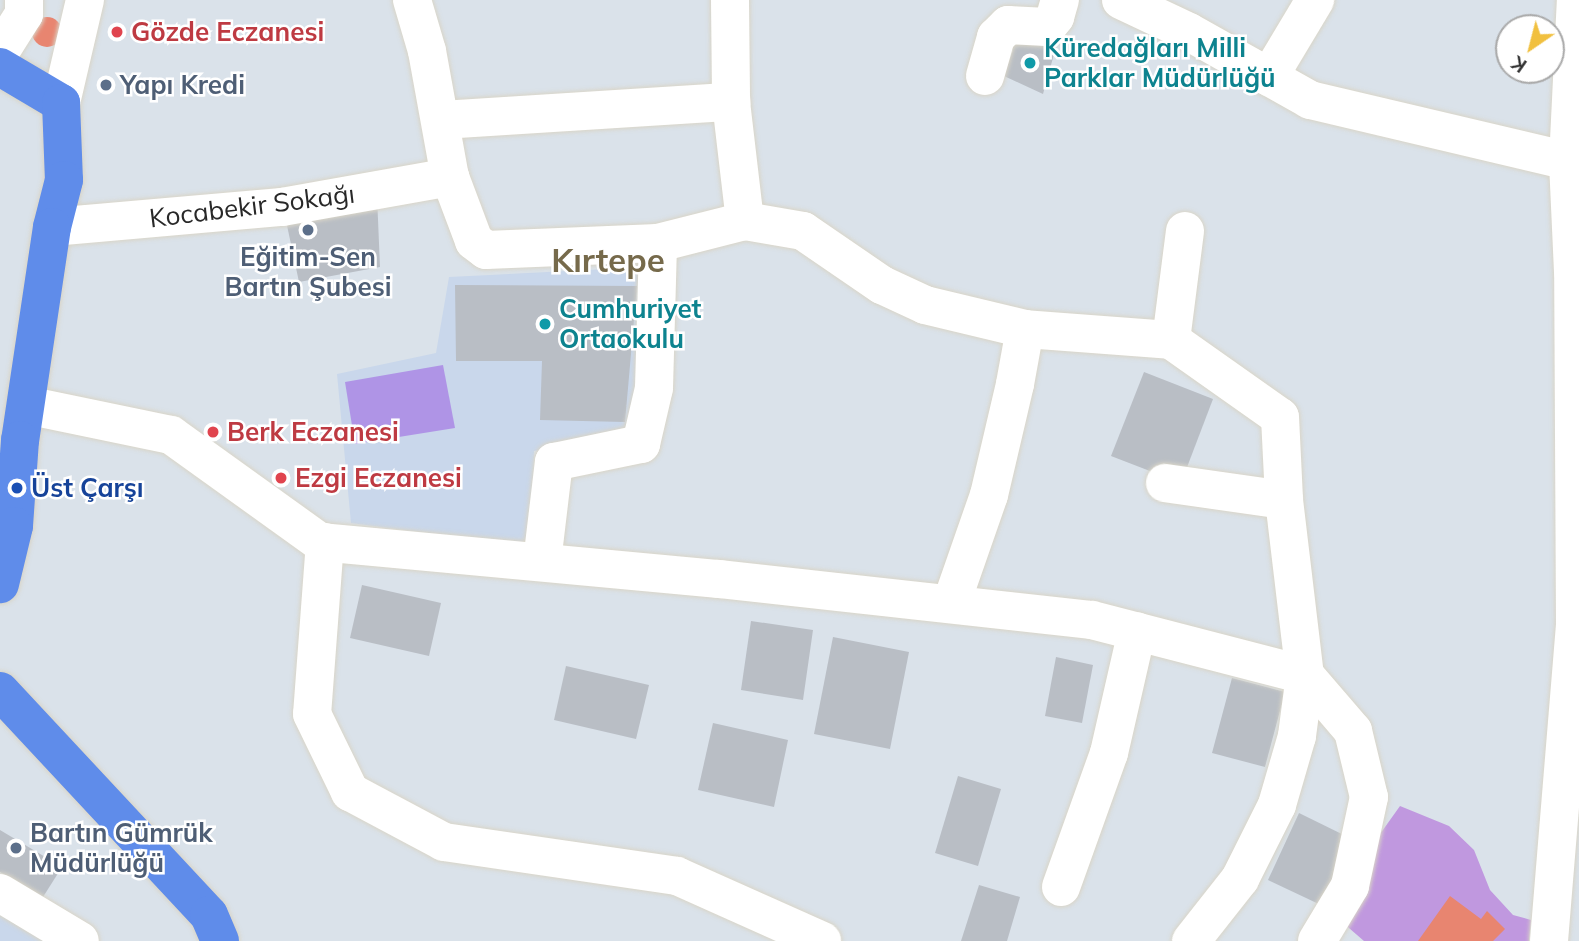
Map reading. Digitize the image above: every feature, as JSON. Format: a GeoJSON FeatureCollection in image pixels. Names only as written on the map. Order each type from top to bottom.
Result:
{"type":"FeatureCollection","features":[{"type":"Feature","properties":{"kind":"main road"},"geometry":{"type":"LineString","coordinates":[[0,67],[61,103],[64,180],[11,435],[14,526],[0,584]]}},
{"type":"Feature","properties":{"kind":"main road"},"geometry":{"type":"LineString","coordinates":[[0,691],[209,915],[220,941]]}},
{"type":"Feature","properties":{"kind":"main road"},"geometry":{"type":"LineString","coordinates":[[0,729],[202,941]]}},
{"type":"Feature","properties":{"kind":"street"},"geometry":{"type":"LineString","coordinates":[[0,52],[24,14],[24,0]]}},
{"type":"Feature","properties":{"kind":"street"},"geometry":{"type":"LineString","coordinates":[[61,103],[85,0]]}},
{"type":"Feature","properties":{"kind":"street"},"geometry":{"type":"LineString","coordinates":[[412,0],[427,51],[450,177],[474,241],[486,250],[658,243],[745,221],[803,230],[881,285],[925,305],[1025,329],[1171,340],[1280,417],[1284,500],[1305,675],[1297,736],[1277,805],[1240,879],[1191,941]]}},
{"type":"Feature","properties":{"kind":"street"},"geometry":{"type":"LineString","coordinates":[[730,0],[731,102],[745,221]]}},
{"type":"Feature","properties":{"kind":"street"},"geometry":{"type":"LineString","coordinates":[[985,76],[996,37],[1008,25],[1047,27],[1055,17],[1060,0]]}},
{"type":"Feature","properties":{"kind":"street"},"geometry":{"type":"LineString","coordinates":[[1121,0],[1189,32],[1310,100],[1568,161]]}},
{"type":"Feature","properties":{"kind":"street"},"geometry":{"type":"LineString","coordinates":[[1269,77],[1315,0]]}},
{"type":"Feature","properties":{"kind":"street"},"geometry":{"type":"LineString","coordinates":[[1549,941],[1575,625],[1573,272],[1568,161],[1576,0]]}},
{"type":"Feature","properties":{"kind":"street"},"geometry":{"type":"LineString","coordinates":[[441,120],[731,102]]}},
{"type":"Feature","properties":{"kind":"street","name":"Kocabekir Sokağı"},"geometry":{"type":"LineString","coordinates":[[52,228],[282,206],[450,177]]}},
{"type":"Feature","properties":{"kind":"street"},"geometry":{"type":"LineString","coordinates":[[1171,340],[1185,231]]}},
{"type":"Feature","properties":{"kind":"street"},"geometry":{"type":"LineString","coordinates":[[542,562],[554,462],[641,444],[654,388],[658,243]]}},
{"type":"Feature","properties":{"kind":"street"},"geometry":{"type":"LineString","coordinates":[[951,604],[989,495],[1006,429],[1025,329]]}},
{"type":"Feature","properties":{"kind":"street"},"geometry":{"type":"LineString","coordinates":[[11,435],[171,435],[278,514],[324,542],[542,562],[1092,620],[1305,675],[1353,731],[1369,797],[1350,886],[1317,941]]}},
{"type":"Feature","properties":{"kind":"street"},"geometry":{"type":"LineString","coordinates":[[1165,483],[1284,500]]}},
{"type":"Feature","properties":{"kind":"street"},"geometry":{"type":"LineString","coordinates":[[324,542],[312,714],[350,793],[444,842],[677,876],[822,941]]}},
{"type":"Feature","properties":{"kind":"street"},"geometry":{"type":"LineString","coordinates":[[1061,887],[1110,753],[1137,631]]}},
{"type":"Feature","properties":{"kind":"street"},"geometry":{"type":"LineString","coordinates":[[0,894],[80,941]]}},
{"type":"Feature","properties":{"kind":"shaded area"},"geometry":{"type":"Polygon","coordinates":[[[47,17],[58,21],[62,32],[58,43],[47,47],[36,43],[32,32],[36,21],[47,17]]]}},
{"type":"Feature","properties":{"kind":"shaded area"},"geometry":{"type":"Polygon","coordinates":[[[646,267],[630,435],[534,451],[532,547],[351,523],[337,374],[436,353],[449,277],[646,267]]]}},
{"type":"Feature","properties":{"kind":"shaded area"},"geometry":{"type":"Polygon","coordinates":[[[443,365],[455,428],[355,444],[345,382],[443,365]]]}},
{"type":"Feature","properties":{"kind":"shaded area"},"geometry":{"type":"Polygon","coordinates":[[[1400,806],[1449,826],[1474,850],[1490,890],[1513,915],[1531,920],[1529,941],[1364,941],[1342,922],[1375,841],[1400,806]]]}},
{"type":"Feature","properties":{"kind":"shaded area"},"geometry":{"type":"Polygon","coordinates":[[[1450,896],[1481,919],[1487,911],[1505,929],[1493,941],[1418,941],[1450,896]]]}},
{"type":"Feature","properties":{"kind":"shaded area"},"geometry":{"type":"Polygon","coordinates":[[[0,903],[64,941],[0,941],[0,903]]]}},
{"type":"Feature","properties":{"kind":"building","name":"Küredağları Milli Parklar Müdürlüğü"},"geometry":{"type":"Polygon","coordinates":[[[1037,41],[1056,47],[1043,94],[1004,76],[1013,50],[1004,47],[1037,41]]]}},
{"type":"Feature","properties":{"kind":"building"},"geometry":{"type":"Polygon","coordinates":[[[377,196],[380,267],[299,282],[285,216],[377,196]]]}},
{"type":"Feature","properties":{"kind":"building","name":"Cumhuriyet Ortaokulu"},"geometry":{"type":"Polygon","coordinates":[[[455,285],[637,286],[625,422],[540,420],[542,361],[456,361],[455,285]]]}},
{"type":"Feature","properties":{"kind":"building"},"geometry":{"type":"Polygon","coordinates":[[[1144,372],[1213,399],[1181,483],[1111,456],[1144,372]]]}},
{"type":"Feature","properties":{"kind":"building"},"geometry":{"type":"Polygon","coordinates":[[[362,585],[441,603],[429,656],[350,638],[362,585]]]}},
{"type":"Feature","properties":{"kind":"building"},"geometry":{"type":"Polygon","coordinates":[[[751,621],[813,630],[803,700],[741,690],[751,621]]]}},
{"type":"Feature","properties":{"kind":"building"},"geometry":{"type":"Polygon","coordinates":[[[833,637],[909,652],[890,749],[814,734],[833,637]]]}},
{"type":"Feature","properties":{"kind":"building"},"geometry":{"type":"Polygon","coordinates":[[[1056,657],[1093,665],[1082,723],[1045,716],[1056,657]]]}},
{"type":"Feature","properties":{"kind":"building"},"geometry":{"type":"Polygon","coordinates":[[[566,666],[649,685],[636,739],[554,720],[566,666]]]}},
{"type":"Feature","properties":{"kind":"building"},"geometry":{"type":"Polygon","coordinates":[[[1232,678],[1285,692],[1265,767],[1212,753],[1232,678]]]}},
{"type":"Feature","properties":{"kind":"building"},"geometry":{"type":"Polygon","coordinates":[[[713,723],[788,740],[774,807],[698,790],[713,723]]]}},
{"type":"Feature","properties":{"kind":"building"},"geometry":{"type":"Polygon","coordinates":[[[958,776],[1001,789],[978,866],[935,853],[958,776]]]}},
{"type":"Feature","properties":{"kind":"building"},"geometry":{"type":"Polygon","coordinates":[[[1299,813],[1354,840],[1323,906],[1268,880],[1299,813]]]}},
{"type":"Feature","properties":{"kind":"building","name":"Bartın Gümrük Müdürlüğü"},"geometry":{"type":"Polygon","coordinates":[[[0,830],[62,867],[43,897],[0,872],[0,830]]]}},
{"type":"Feature","properties":{"kind":"building"},"geometry":{"type":"Polygon","coordinates":[[[979,885],[1020,897],[1007,941],[961,941],[979,885]]]}},
{"type":"Feature","properties":{"kind":"place","name":"Gözde Eczanesi"},"geometry":{"type":"Point","coordinates":[117,32]}},
{"type":"Feature","properties":{"kind":"place","name":"Küredağları Milli Parklar Müdürlüğü"},"geometry":{"type":"Point","coordinates":[1030,63]}},
{"type":"Feature","properties":{"kind":"place","name":"Yapı Kredi"},"geometry":{"type":"Point","coordinates":[106,85]}},
{"type":"Feature","properties":{"kind":"place","name":"Eğitim-Sen Bartın Şubesi"},"geometry":{"type":"Point","coordinates":[308,230]}},
{"type":"Feature","properties":{"kind":"place","name":"Cumhuriyet Ortaokulu"},"geometry":{"type":"Point","coordinates":[545,324]}},
{"type":"Feature","properties":{"kind":"place","name":"Berk Eczanesi"},"geometry":{"type":"Point","coordinates":[213,432]}},
{"type":"Feature","properties":{"kind":"place","name":"Ezgi Eczanesi"},"geometry":{"type":"Point","coordinates":[281,478]}},
{"type":"Feature","properties":{"kind":"place","name":"Üst Çarşı"},"geometry":{"type":"Point","coordinates":[17,488]}},
{"type":"Feature","properties":{"kind":"place","name":"Bartın Gümrük Müdürlüğü"},"geometry":{"type":"Point","coordinates":[16,848]}},
{"type":"Feature","properties":{"kind":"district","name":"Kırtepe"},"geometry":{"type":"Point","coordinates":[608,260]}}]}
